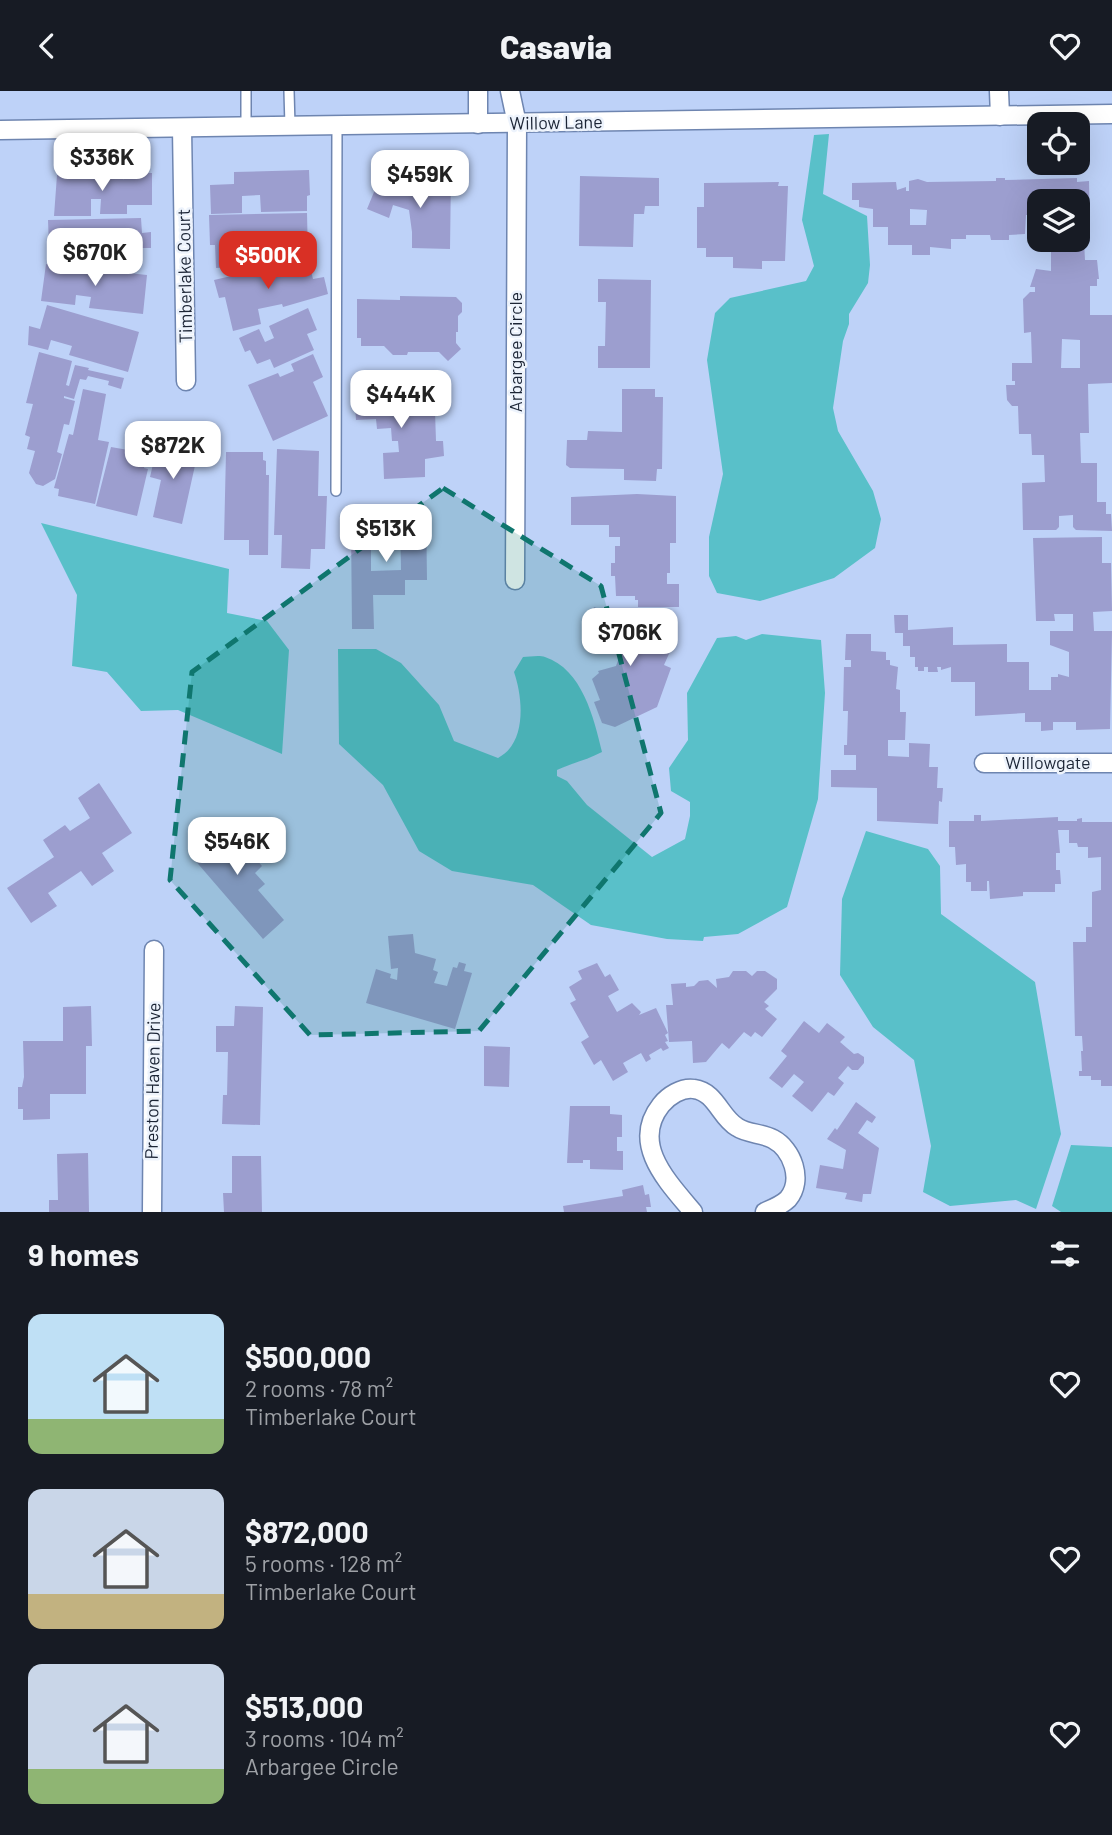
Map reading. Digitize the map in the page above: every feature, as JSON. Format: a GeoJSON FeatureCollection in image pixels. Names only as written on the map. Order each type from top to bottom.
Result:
{"type":"FeatureCollection","features":[{"type":"Feature","properties":{"kind":"street"},"geometry":{"type":"LineString","coordinates":[[478,91],[478,124]]}},
{"type":"Feature","properties":{"kind":"street","name":"Arbargee Circle"},"geometry":{"type":"LineString","coordinates":[[510,91],[517,124],[515,580]]}},
{"type":"Feature","properties":{"kind":"street"},"geometry":{"type":"LineString","coordinates":[[999,91],[1000,116]]}},
{"type":"Feature","properties":{"kind":"street","name":"Willow Lane"},"geometry":{"type":"LineString","coordinates":[[0,130],[1112,114]]}},
{"type":"Feature","properties":{"kind":"street","name":"Timberlake Court"},"geometry":{"type":"LineString","coordinates":[[182,128],[186,381]]}},
{"type":"Feature","properties":{"kind":"street","name":"Willowgate"},"geometry":{"type":"LineString","coordinates":[[985,763],[1112,763]]}},
{"type":"Feature","properties":{"kind":"street","name":"Preston Haven Drive"},"geometry":{"type":"LineString","coordinates":[[152,1212],[155,950]]}},
{"type":"Feature","properties":{"kind":"street"},"geometry":{"type":"LineString","coordinates":[[693,1212],[661,1173],[650,1151],[648,1133],[654,1114],[666,1099],[682,1090],[694,1089],[715,1101],[726,1118],[737,1128],[772,1138],[787,1150],[794,1166],[793,1191],[787,1200],[765,1212]]}},
{"type":"Feature","properties":{"kind":"lane"},"geometry":{"type":"LineString","coordinates":[[246,91],[246,127]]}},
{"type":"Feature","properties":{"kind":"lane"},"geometry":{"type":"LineString","coordinates":[[289,91],[290,126]]}},
{"type":"Feature","properties":{"kind":"lane"},"geometry":{"type":"LineString","coordinates":[[336,491],[337,125]]}},
{"type":"Feature","properties":{"kind":"highlighted area"},"geometry":{"type":"Polygon","coordinates":[[[443,488],[601,586],[661,813],[479,1031],[310,1035],[170,880],[192,672],[443,488]]]}},
{"type":"Feature","properties":{"kind":"shaded area"},"geometry":{"type":"Polygon","coordinates":[[[829,134],[823,194],[867,216],[870,265],[868,283],[849,314],[833,408],[838,431],[873,491],[881,519],[875,548],[834,578],[760,601],[717,593],[709,576],[709,537],[723,474],[707,360],[715,313],[730,298],[806,281],[814,266],[802,220],[814,135],[829,134]]]}},
{"type":"Feature","properties":{"kind":"shaded area"},"geometry":{"type":"Polygon","coordinates":[[[41,523],[229,569],[227,613],[267,621],[289,650],[282,754],[178,710],[141,711],[107,672],[72,666],[77,595],[41,523]]]}},
{"type":"Feature","properties":{"kind":"shaded area"},"geometry":{"type":"Polygon","coordinates":[[[762,634],[821,640],[825,693],[818,799],[787,907],[738,934],[704,937],[703,941],[667,939],[591,925],[533,885],[452,871],[419,851],[383,785],[339,744],[338,649],[376,649],[401,663],[439,705],[454,741],[498,758],[514,742],[518,731],[521,707],[514,672],[523,657],[545,657],[558,663],[577,683],[590,710],[602,752],[557,770],[557,776],[567,781],[587,805],[652,857],[685,839],[690,816],[690,802],[671,791],[669,768],[688,740],[687,693],[717,638],[736,636],[746,640],[762,634]]]}},
{"type":"Feature","properties":{"kind":"shaded area"},"geometry":{"type":"Polygon","coordinates":[[[866,831],[928,849],[940,866],[941,914],[1035,982],[1061,1134],[1036,1209],[1016,1200],[950,1206],[923,1192],[931,1146],[914,1060],[873,1027],[840,975],[842,899],[866,831]]]}},
{"type":"Feature","properties":{"kind":"shaded area"},"geometry":{"type":"Polygon","coordinates":[[[1071,1145],[1112,1147],[1112,1212],[1061,1212],[1052,1206],[1071,1145]]]}},
{"type":"Feature","properties":{"kind":"building"},"geometry":{"type":"Polygon","coordinates":[[[309,170],[310,195],[307,196],[307,211],[261,212],[260,195],[242,196],[242,213],[211,214],[210,185],[234,184],[234,172],[309,170]]]}},
{"type":"Feature","properties":{"kind":"building"},"geometry":{"type":"Polygon","coordinates":[[[124,172],[152,173],[152,205],[127,205],[127,214],[100,214],[101,199],[91,199],[91,216],[54,216],[57,175],[122,175],[124,180],[124,172]]]}},
{"type":"Feature","properties":{"kind":"building"},"geometry":{"type":"Polygon","coordinates":[[[432,174],[451,174],[450,249],[412,248],[409,210],[393,205],[389,218],[367,209],[379,180],[410,191],[429,192],[432,174]]]}},
{"type":"Feature","properties":{"kind":"building"},"geometry":{"type":"Polygon","coordinates":[[[580,176],[659,178],[659,206],[645,206],[644,214],[634,214],[633,247],[579,246],[580,176]]]}},
{"type":"Feature","properties":{"kind":"building"},"geometry":{"type":"Polygon","coordinates":[[[996,178],[1077,178],[1077,182],[1089,181],[1089,189],[1027,189],[1025,234],[1009,235],[1009,240],[991,240],[990,235],[966,235],[966,239],[951,239],[951,249],[930,247],[930,255],[912,255],[912,245],[888,245],[888,227],[873,227],[873,209],[859,207],[859,200],[852,200],[852,183],[896,182],[897,190],[906,187],[906,191],[909,191],[909,181],[918,179],[927,182],[996,181],[996,178]],[[910,209],[910,225],[926,225],[927,210],[910,209]]]}},
{"type":"Feature","properties":{"kind":"building"},"geometry":{"type":"Polygon","coordinates":[[[779,182],[778,186],[788,186],[785,261],[762,261],[762,269],[733,268],[733,257],[706,257],[706,248],[697,248],[697,207],[704,207],[704,183],[779,182]]]}},
{"type":"Feature","properties":{"kind":"building"},"geometry":{"type":"Polygon","coordinates":[[[307,213],[308,258],[234,260],[234,267],[216,268],[215,245],[210,245],[209,215],[307,213]]]}},
{"type":"Feature","properties":{"kind":"building"},"geometry":{"type":"Polygon","coordinates":[[[141,218],[142,233],[151,232],[151,248],[137,248],[138,263],[83,264],[83,252],[73,252],[73,247],[49,247],[48,220],[141,218]]]}},
{"type":"Feature","properties":{"kind":"building"},"geometry":{"type":"Polygon","coordinates":[[[1051,252],[1085,252],[1085,260],[1097,260],[1099,279],[1097,286],[1090,286],[1090,315],[1112,315],[1112,383],[1088,384],[1089,433],[1080,433],[1081,463],[1097,463],[1097,502],[1106,502],[1106,514],[1111,514],[1112,531],[1076,530],[1073,527],[1073,515],[1059,516],[1059,527],[1056,530],[1023,530],[1022,483],[1045,482],[1044,455],[1032,455],[1031,434],[1019,434],[1018,406],[1012,406],[1007,400],[1006,385],[1015,385],[1015,381],[1012,381],[1012,363],[1032,363],[1031,332],[1024,333],[1023,299],[1030,292],[1035,292],[1035,287],[1030,287],[1036,269],[1051,271],[1051,252]],[[1062,339],[1061,368],[1080,368],[1080,340],[1062,339]]]}},
{"type":"Feature","properties":{"kind":"building"},"geometry":{"type":"Polygon","coordinates":[[[308,258],[313,279],[324,277],[328,294],[283,307],[282,304],[258,309],[261,324],[233,331],[225,297],[219,298],[214,280],[308,258]]]}},
{"type":"Feature","properties":{"kind":"building"},"geometry":{"type":"Polygon","coordinates":[[[46,264],[147,275],[143,314],[89,308],[91,297],[76,295],[75,305],[41,301],[46,264]]]}},
{"type":"Feature","properties":{"kind":"building"},"geometry":{"type":"Polygon","coordinates":[[[598,279],[651,280],[650,368],[598,368],[598,346],[605,346],[606,302],[598,302],[598,279]]]}},
{"type":"Feature","properties":{"kind":"building"},"geometry":{"type":"Polygon","coordinates":[[[400,296],[456,297],[462,303],[456,332],[456,343],[461,349],[448,361],[439,352],[393,355],[384,346],[361,346],[361,338],[357,338],[357,299],[400,300],[400,296]]]}},
{"type":"Feature","properties":{"kind":"building"},"geometry":{"type":"Polygon","coordinates":[[[47,305],[139,332],[128,372],[69,355],[72,346],[51,340],[48,350],[28,345],[29,326],[40,329],[47,305]]]}},
{"type":"Feature","properties":{"kind":"building"},"geometry":{"type":"Polygon","coordinates":[[[308,308],[317,330],[307,334],[314,350],[274,368],[270,359],[257,364],[250,350],[245,352],[239,338],[259,329],[265,342],[274,338],[269,326],[308,308]]]}},
{"type":"Feature","properties":{"kind":"building"},"geometry":{"type":"Polygon","coordinates":[[[39,352],[72,361],[66,385],[69,386],[75,365],[124,378],[121,389],[108,385],[109,381],[88,376],[86,380],[80,379],[74,399],[64,396],[75,401],[69,425],[64,424],[57,452],[62,454],[55,479],[43,486],[36,484],[29,473],[35,451],[27,449],[30,437],[25,435],[33,404],[26,403],[39,352]]]}},
{"type":"Feature","properties":{"kind":"building"},"geometry":{"type":"Polygon","coordinates":[[[313,354],[323,377],[313,382],[328,416],[273,441],[248,385],[278,373],[280,377],[294,371],[291,364],[313,354]]]}},
{"type":"Feature","properties":{"kind":"building"},"geometry":{"type":"Polygon","coordinates":[[[409,388],[410,411],[435,411],[436,441],[443,441],[444,456],[425,459],[425,477],[384,479],[383,453],[399,452],[398,441],[392,441],[391,428],[377,429],[376,419],[356,420],[354,390],[409,388]]]}},
{"type":"Feature","properties":{"kind":"building"},"geometry":{"type":"Polygon","coordinates":[[[83,389],[106,394],[98,440],[109,442],[95,504],[58,496],[59,489],[54,488],[69,434],[73,435],[83,389]]]}},
{"type":"Feature","properties":{"kind":"building"},"geometry":{"type":"Polygon","coordinates":[[[622,389],[655,389],[655,397],[663,397],[662,469],[657,469],[656,481],[624,480],[624,469],[570,468],[566,465],[567,440],[587,440],[588,431],[622,432],[622,389]]]}},
{"type":"Feature","properties":{"kind":"building"},"geometry":{"type":"Polygon","coordinates":[[[131,436],[154,441],[150,461],[146,460],[144,468],[148,469],[137,516],[96,506],[111,447],[128,450],[131,436]]]}},
{"type":"Feature","properties":{"kind":"building"},"geometry":{"type":"Polygon","coordinates":[[[158,443],[198,452],[182,524],[153,517],[161,480],[150,477],[158,443]]]}},
{"type":"Feature","properties":{"kind":"building"},"geometry":{"type":"Polygon","coordinates":[[[277,449],[319,451],[318,496],[327,496],[325,549],[311,549],[310,569],[281,568],[282,535],[274,535],[277,449]]]}},
{"type":"Feature","properties":{"kind":"building"},"geometry":{"type":"Polygon","coordinates":[[[226,452],[263,452],[266,475],[269,475],[268,555],[249,555],[249,540],[224,540],[226,452]]]}},
{"type":"Feature","properties":{"kind":"building"},"geometry":{"type":"Polygon","coordinates":[[[637,494],[676,496],[676,543],[670,543],[670,573],[667,573],[667,584],[679,584],[679,607],[638,607],[635,596],[616,596],[611,563],[615,563],[615,546],[620,546],[620,537],[609,537],[609,525],[571,525],[571,497],[637,494]]]}},
{"type":"Feature","properties":{"kind":"building"},"geometry":{"type":"Polygon","coordinates":[[[400,508],[426,508],[427,580],[405,580],[405,595],[373,595],[374,629],[352,629],[351,526],[387,526],[387,550],[371,550],[371,571],[401,570],[400,508]]]}},
{"type":"Feature","properties":{"kind":"building"},"geometry":{"type":"Polygon","coordinates":[[[1102,537],[1102,563],[1111,563],[1112,611],[1093,612],[1094,631],[1112,631],[1110,729],[1076,730],[1076,722],[1053,722],[1053,730],[1041,731],[1041,722],[1025,722],[1025,713],[975,716],[975,682],[951,682],[951,667],[941,670],[941,667],[937,667],[938,672],[928,672],[928,667],[924,667],[924,671],[918,671],[915,657],[910,657],[910,646],[903,646],[903,633],[895,633],[894,615],[908,615],[908,630],[953,627],[953,645],[1007,644],[1007,662],[1029,662],[1029,690],[1051,690],[1051,677],[1058,677],[1058,674],[1069,677],[1069,652],[1050,645],[1050,631],[1073,631],[1073,614],[1054,614],[1055,621],[1036,621],[1033,538],[1102,537]]]}},
{"type":"Feature","properties":{"kind":"building"},"geometry":{"type":"Polygon","coordinates":[[[594,607],[676,638],[664,665],[671,668],[657,707],[615,727],[602,723],[594,702],[600,700],[592,679],[598,671],[616,666],[623,647],[585,632],[594,607]]]}},
{"type":"Feature","properties":{"kind":"building"},"geometry":{"type":"Polygon","coordinates":[[[846,634],[871,634],[871,651],[886,652],[886,660],[890,660],[890,665],[898,667],[896,689],[900,690],[900,712],[906,712],[905,740],[888,740],[888,756],[909,757],[909,743],[930,744],[929,767],[938,767],[937,788],[943,788],[942,802],[939,801],[938,824],[877,821],[877,788],[831,787],[831,770],[856,770],[856,755],[844,755],[848,711],[843,711],[844,667],[851,667],[851,660],[845,660],[846,634]]]}},
{"type":"Feature","properties":{"kind":"building"},"geometry":{"type":"Polygon","coordinates":[[[99,783],[132,833],[102,853],[114,871],[92,886],[81,871],[48,893],[57,906],[31,923],[7,888],[54,857],[43,840],[65,825],[70,831],[90,818],[78,798],[99,783]]]}},
{"type":"Feature","properties":{"kind":"building"},"geometry":{"type":"Polygon","coordinates":[[[974,815],[981,815],[981,821],[1058,817],[1058,821],[1077,821],[1082,818],[1082,822],[1112,822],[1112,1086],[1101,1086],[1101,1080],[1091,1080],[1091,1076],[1079,1076],[1079,1071],[1082,1071],[1082,1036],[1075,1036],[1073,942],[1086,942],[1086,927],[1092,927],[1092,892],[1101,890],[1101,857],[1088,858],[1088,847],[1069,843],[1069,830],[1058,830],[1060,853],[1056,853],[1056,870],[1060,870],[1061,884],[1055,884],[1055,892],[1023,892],[1023,896],[990,899],[989,881],[987,891],[971,891],[971,882],[966,882],[966,864],[956,865],[955,847],[949,847],[949,821],[974,821],[974,815]]]}},
{"type":"Feature","properties":{"kind":"building"},"geometry":{"type":"Polygon","coordinates":[[[210,819],[229,840],[235,835],[262,866],[255,873],[265,884],[258,890],[284,920],[263,939],[193,858],[207,846],[195,832],[210,819]]]}},
{"type":"Feature","properties":{"kind":"building"},"geometry":{"type":"Polygon","coordinates":[[[413,934],[415,953],[436,959],[433,970],[438,972],[434,983],[447,986],[453,967],[457,968],[459,962],[466,964],[464,971],[472,973],[455,1029],[366,1003],[376,969],[391,974],[390,978],[397,980],[398,968],[391,969],[388,936],[413,934]]]}},
{"type":"Feature","properties":{"kind":"building"},"geometry":{"type":"Polygon","coordinates":[[[597,963],[605,977],[610,974],[619,990],[608,996],[617,1012],[632,1003],[641,1012],[639,1015],[656,1008],[668,1033],[665,1035],[668,1041],[665,1042],[669,1048],[663,1051],[661,1048],[649,1055],[651,1059],[646,1062],[641,1053],[623,1063],[628,1072],[613,1081],[601,1060],[594,1065],[581,1042],[589,1037],[570,1003],[576,1000],[569,987],[582,979],[578,971],[597,963]]]}},
{"type":"Feature","properties":{"kind":"building"},"geometry":{"type":"Polygon","coordinates":[[[733,971],[746,971],[752,976],[757,971],[765,971],[777,979],[777,989],[764,1002],[769,1006],[765,1009],[777,1019],[762,1037],[755,1032],[751,1037],[744,1032],[729,1049],[722,1043],[706,1062],[693,1063],[692,1041],[669,1042],[666,1005],[673,1005],[671,984],[686,983],[686,987],[708,980],[717,988],[716,979],[729,977],[733,971]]]}},
{"type":"Feature","properties":{"kind":"building"},"geometry":{"type":"Polygon","coordinates":[[[91,1006],[92,1046],[86,1046],[86,1094],[50,1094],[50,1119],[23,1120],[23,1109],[18,1109],[18,1087],[22,1087],[24,1077],[23,1041],[63,1041],[63,1007],[91,1006]]]}},
{"type":"Feature","properties":{"kind":"building"},"geometry":{"type":"Polygon","coordinates":[[[235,1006],[263,1007],[260,1125],[222,1124],[223,1095],[227,1095],[228,1052],[216,1052],[216,1026],[234,1026],[235,1006]]]}},
{"type":"Feature","properties":{"kind":"building"},"geometry":{"type":"Polygon","coordinates":[[[804,1021],[819,1033],[827,1023],[845,1037],[840,1042],[854,1054],[858,1053],[864,1057],[864,1063],[858,1070],[852,1070],[848,1066],[838,1078],[844,1083],[834,1096],[828,1092],[812,1112],[792,1096],[804,1082],[794,1074],[782,1088],[769,1078],[787,1056],[781,1051],[804,1021]]]}},
{"type":"Feature","properties":{"kind":"building"},"geometry":{"type":"Polygon","coordinates":[[[484,1046],[510,1047],[509,1087],[484,1086],[484,1046]]]}},
{"type":"Feature","properties":{"kind":"building"},"geometry":{"type":"Polygon","coordinates":[[[856,1102],[876,1117],[872,1123],[867,1120],[858,1133],[879,1148],[871,1194],[863,1194],[862,1202],[845,1199],[847,1193],[816,1188],[820,1165],[843,1169],[846,1150],[827,1139],[835,1128],[837,1130],[856,1102]]]}},
{"type":"Feature","properties":{"kind":"building"},"geometry":{"type":"Polygon","coordinates":[[[570,1106],[610,1106],[610,1114],[622,1115],[622,1137],[617,1137],[617,1151],[623,1151],[623,1170],[590,1169],[590,1160],[567,1163],[570,1106]]]}},
{"type":"Feature","properties":{"kind":"building"},"geometry":{"type":"Polygon","coordinates":[[[88,1153],[89,1212],[49,1212],[49,1200],[58,1200],[57,1154],[88,1153]]]}},
{"type":"Feature","properties":{"kind":"building"},"geometry":{"type":"Polygon","coordinates":[[[232,1156],[261,1156],[262,1212],[224,1212],[223,1193],[232,1193],[232,1156]]]}},
{"type":"Feature","properties":{"kind":"building"},"geometry":{"type":"Polygon","coordinates":[[[643,1185],[645,1195],[649,1194],[651,1207],[646,1207],[647,1212],[564,1212],[563,1206],[623,1196],[622,1190],[643,1185]]]}}]}
